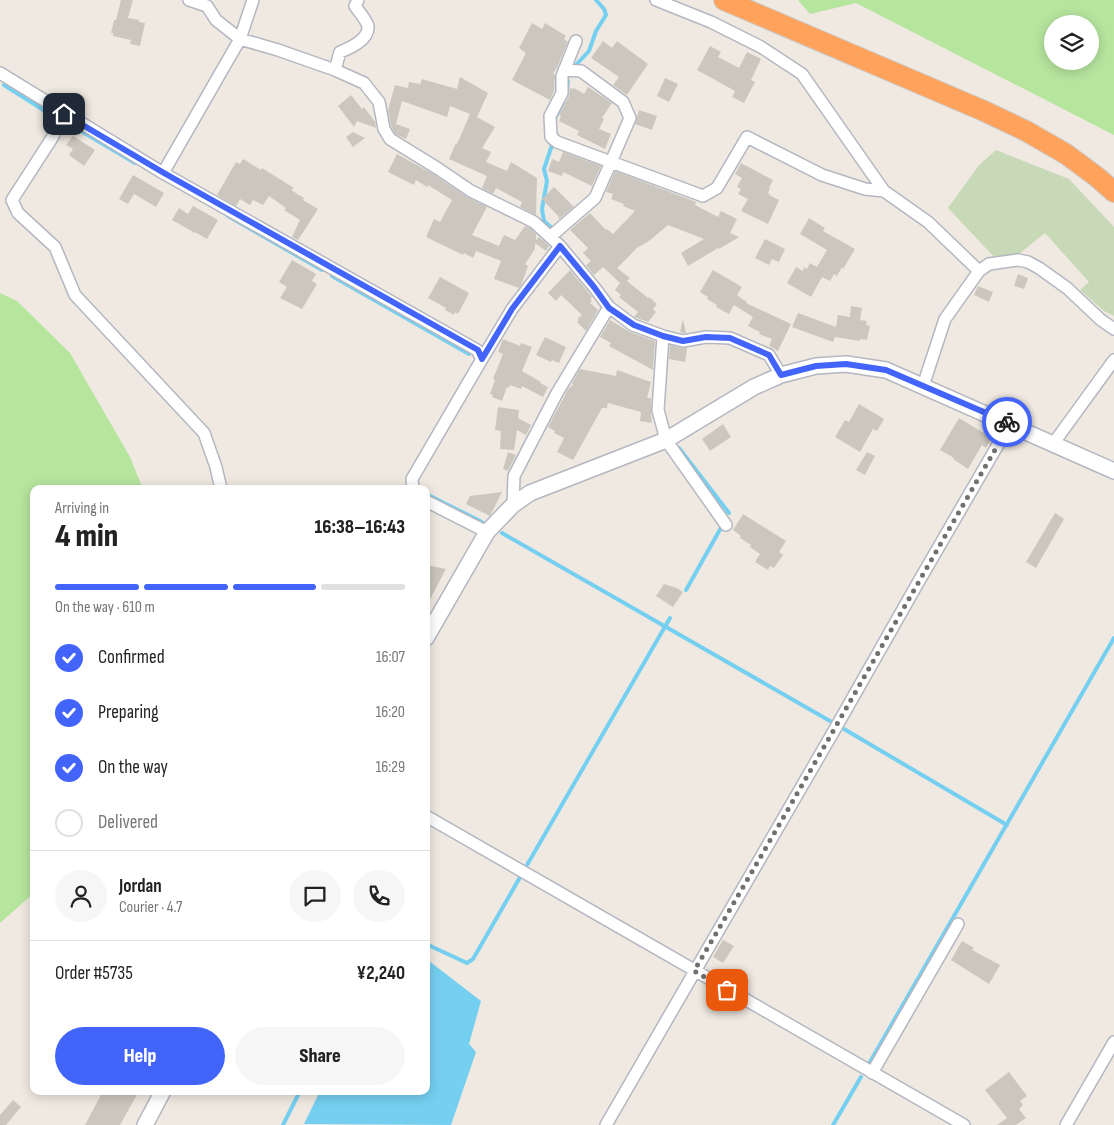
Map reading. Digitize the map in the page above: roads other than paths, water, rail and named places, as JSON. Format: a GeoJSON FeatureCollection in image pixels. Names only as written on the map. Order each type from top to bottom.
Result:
{"type":"FeatureCollection","features":[{"type":"Feature","properties":{"kind":"highway"},"geometry":{"type":"LineString","coordinates":[[724,0],[984,111],[1026,131],[1066,154],[1098,177],[1114,192]]}},
{"type":"Feature","properties":{"kind":"street"},"geometry":{"type":"LineString","coordinates":[[189,0],[207,6],[216,20],[240,39],[335,70],[364,83],[379,102],[384,129],[390,139],[471,192],[534,222],[560,246],[609,308],[634,325],[683,341],[706,337],[730,338],[769,355],[781,375]]}},
{"type":"Feature","properties":{"kind":"street"},"geometry":{"type":"LineString","coordinates":[[164,173],[240,39],[253,0]]}},
{"type":"Feature","properties":{"kind":"street"},"geometry":{"type":"LineString","coordinates":[[335,70],[340,52],[355,46],[366,36],[368,27],[355,6],[358,0]]}},
{"type":"Feature","properties":{"kind":"street"},"geometry":{"type":"LineString","coordinates":[[656,0],[711,22],[761,47],[802,74],[884,191],[928,222],[979,272]]}},
{"type":"Feature","properties":{"kind":"street"},"geometry":{"type":"LineString","coordinates":[[576,41],[562,76],[562,93],[550,116],[551,137],[557,142],[703,196],[717,188],[747,137],[822,175],[865,189],[884,191]]}},
{"type":"Feature","properties":{"kind":"street"},"geometry":{"type":"LineString","coordinates":[[550,236],[595,198],[630,118],[623,102],[581,71],[564,70]]}},
{"type":"Feature","properties":{"kind":"street"},"geometry":{"type":"LineString","coordinates":[[0,73],[64,114],[164,173],[478,350],[482,359]]}},
{"type":"Feature","properties":{"kind":"street"},"geometry":{"type":"LineString","coordinates":[[64,114],[52,138],[12,200],[18,213],[54,247],[75,294],[204,433],[220,485]]}},
{"type":"Feature","properties":{"kind":"street"},"geometry":{"type":"LineString","coordinates":[[413,485],[412,479],[512,309],[560,246]]}},
{"type":"Feature","properties":{"kind":"street"},"geometry":{"type":"LineString","coordinates":[[923,386],[945,319],[979,272],[990,264],[1018,260],[1028,262],[1067,288],[1101,320],[1114,329]]}},
{"type":"Feature","properties":{"kind":"street"},"geometry":{"type":"LineString","coordinates":[[513,505],[514,476],[557,393],[609,308]]}},
{"type":"Feature","properties":{"kind":"street"},"geometry":{"type":"LineString","coordinates":[[663,336],[658,410],[666,440],[726,525]]}},
{"type":"Feature","properties":{"kind":"street"},"geometry":{"type":"LineString","coordinates":[[1053,444],[1114,360]]}},
{"type":"Feature","properties":{"kind":"street"},"geometry":{"type":"LineString","coordinates":[[430,631],[488,532],[513,505],[530,493],[666,440],[754,387],[781,375],[816,366],[846,364],[886,370],[1114,471]]}},
{"type":"Feature","properties":{"kind":"street"},"geometry":{"type":"LineString","coordinates":[[606,1125],[1010,424]]}},
{"type":"Feature","properties":{"kind":"street"},"geometry":{"type":"LineString","coordinates":[[430,503],[488,532]]}},
{"type":"Feature","properties":{"kind":"street"},"geometry":{"type":"LineString","coordinates":[[430,818],[964,1125]]}},
{"type":"Feature","properties":{"kind":"street"},"geometry":{"type":"LineString","coordinates":[[872,1073],[958,924]]}},
{"type":"Feature","properties":{"kind":"street"},"geometry":{"type":"LineString","coordinates":[[1066,1125],[1114,1042]]}},
{"type":"Feature","properties":{"kind":"street"},"geometry":{"type":"LineString","coordinates":[[145,1125],[162,1095]]}},
{"type":"Feature","properties":{"kind":"water"},"geometry":{"type":"Polygon","coordinates":[[[430,962],[481,1001],[469,1044],[476,1052],[451,1125],[304,1124],[318,1095],[430,1095],[430,962]]]}},
{"type":"Feature","properties":{"kind":"waterway"},"geometry":{"type":"LineString","coordinates":[[576,65],[589,51],[596,31],[606,15],[604,9],[596,0]]}},
{"type":"Feature","properties":{"kind":"waterway"},"geometry":{"type":"LineString","coordinates":[[567,91],[568,81]]}},
{"type":"Feature","properties":{"kind":"waterway"},"geometry":{"type":"LineString","coordinates":[[4,85],[53,116]]}},
{"type":"Feature","properties":{"kind":"waterway"},"geometry":{"type":"LineString","coordinates":[[555,121],[563,102]]}},
{"type":"Feature","properties":{"kind":"waterway"},"geometry":{"type":"LineString","coordinates":[[76,128],[135,163]]}},
{"type":"Feature","properties":{"kind":"waterway"},"geometry":{"type":"LineString","coordinates":[[552,145],[544,169],[547,181],[542,209],[544,221],[554,230]]}},
{"type":"Feature","properties":{"kind":"waterway"},"geometry":{"type":"LineString","coordinates":[[228,216],[322,270]]}},
{"type":"Feature","properties":{"kind":"waterway"},"geometry":{"type":"LineString","coordinates":[[332,276],[469,354]]}},
{"type":"Feature","properties":{"kind":"waterway"},"geometry":{"type":"LineString","coordinates":[[679,448],[729,513]]}},
{"type":"Feature","properties":{"kind":"waterway"},"geometry":{"type":"LineString","coordinates":[[430,496],[482,522]]}},
{"type":"Feature","properties":{"kind":"waterway"},"geometry":{"type":"LineString","coordinates":[[686,590],[722,526]]}},
{"type":"Feature","properties":{"kind":"waterway"},"geometry":{"type":"LineString","coordinates":[[502,533],[830,721]]}},
{"type":"Feature","properties":{"kind":"waterway"},"geometry":{"type":"LineString","coordinates":[[527,865],[670,618]]}},
{"type":"Feature","properties":{"kind":"waterway"},"geometry":{"type":"LineString","coordinates":[[870,1062],[1114,638]]}},
{"type":"Feature","properties":{"kind":"waterway"},"geometry":{"type":"LineString","coordinates":[[844,729],[1007,825]]}},
{"type":"Feature","properties":{"kind":"waterway"},"geometry":{"type":"LineString","coordinates":[[430,946],[467,963],[473,959],[519,879]]}},
{"type":"Feature","properties":{"kind":"waterway"},"geometry":{"type":"LineString","coordinates":[[833,1125],[861,1077]]}},
{"type":"Feature","properties":{"kind":"waterway"},"geometry":{"type":"LineString","coordinates":[[283,1125],[298,1095]]}}]}
